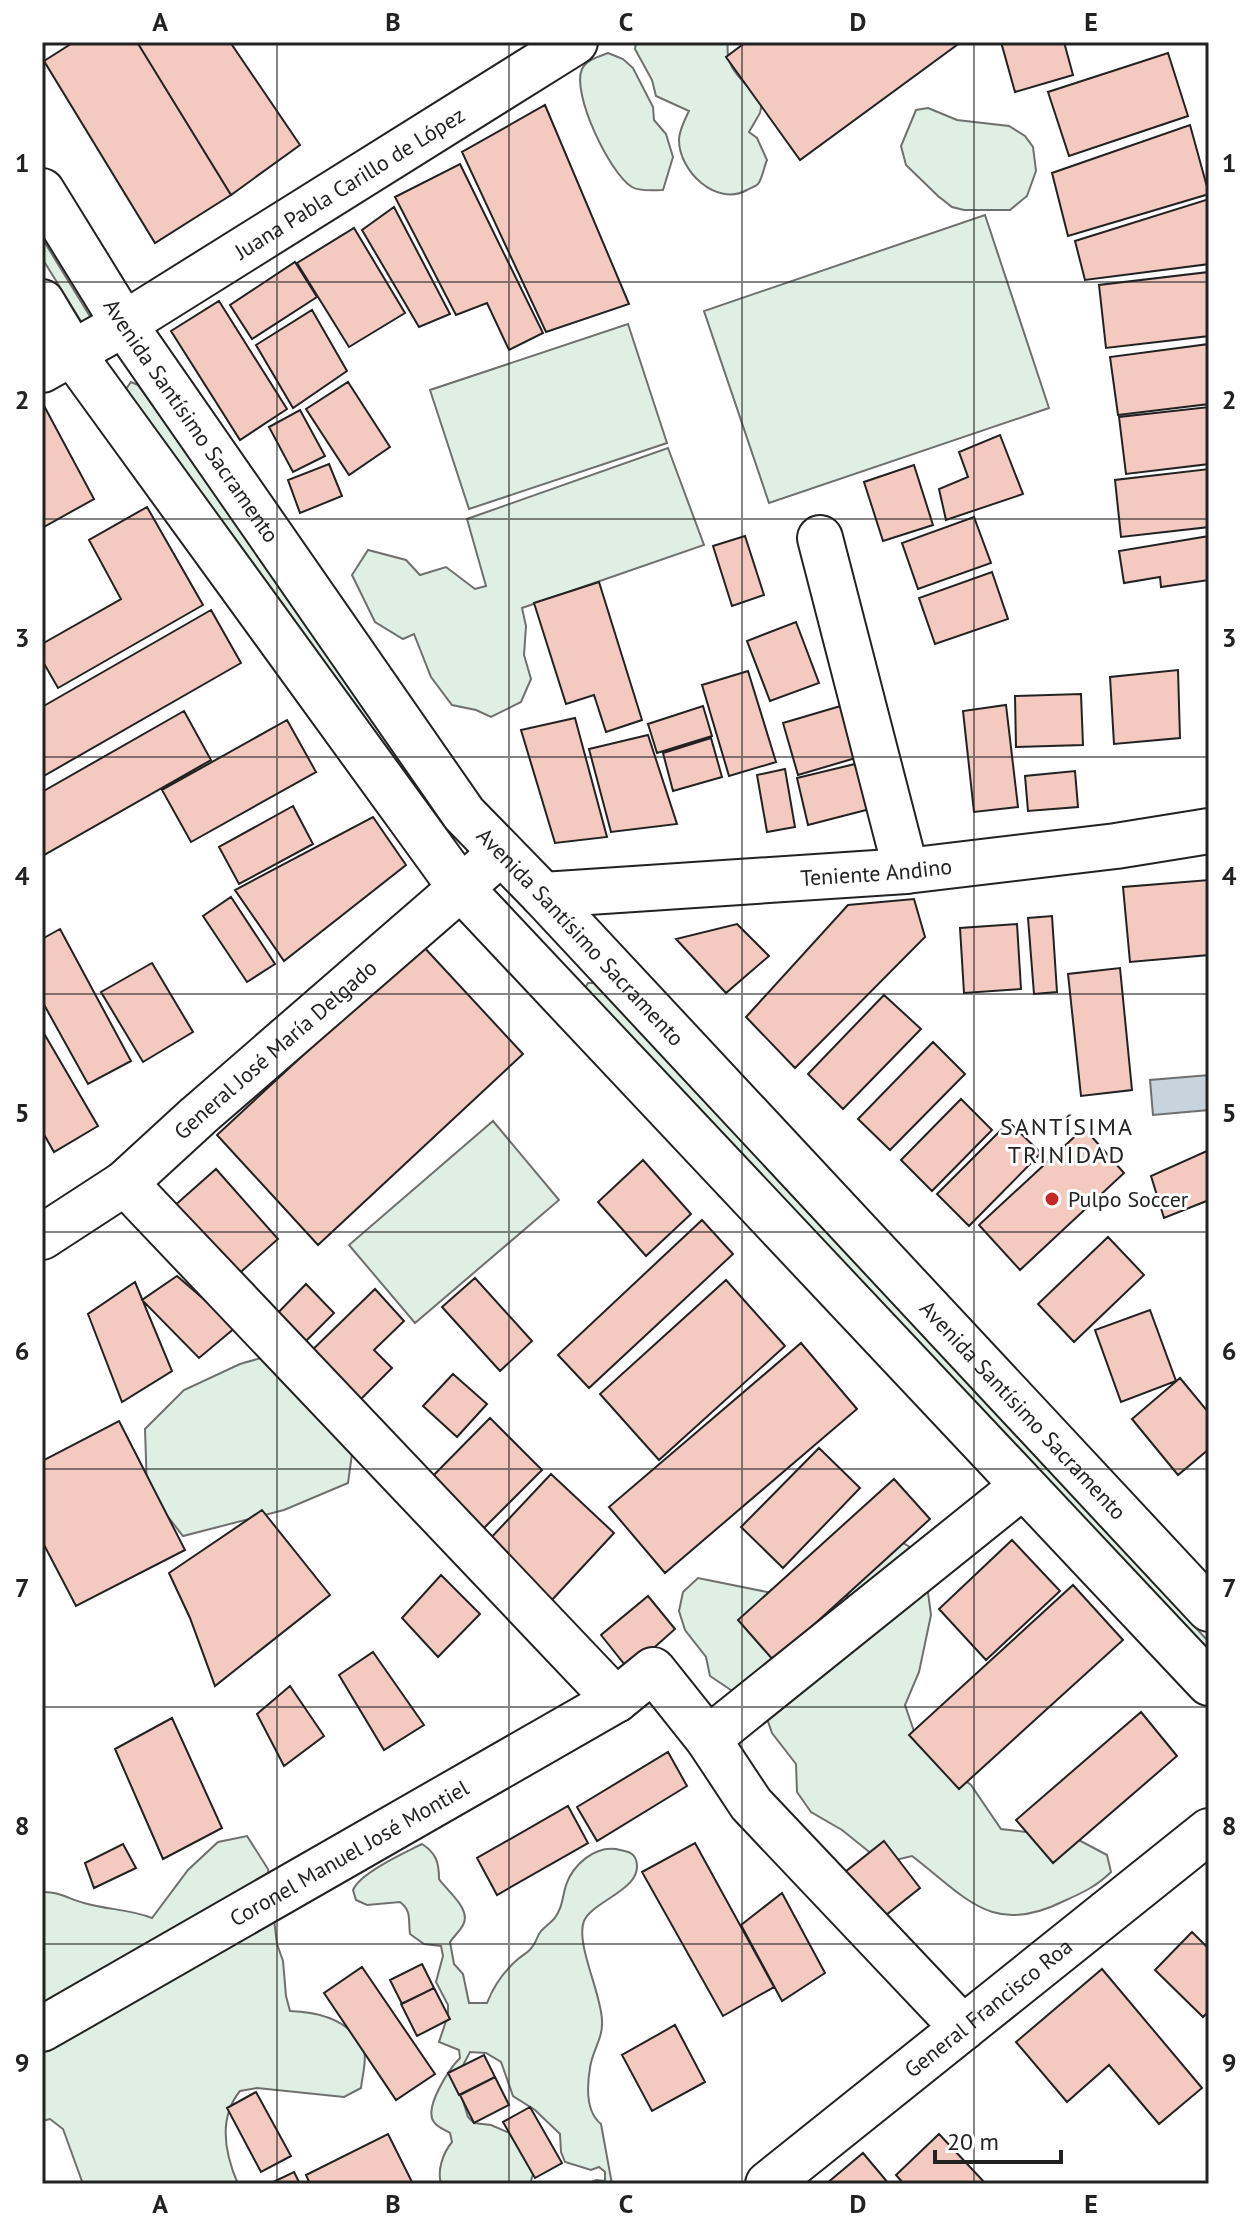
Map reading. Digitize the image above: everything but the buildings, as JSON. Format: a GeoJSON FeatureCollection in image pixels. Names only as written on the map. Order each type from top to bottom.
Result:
{"type":"FeatureCollection","features":[{"type":"Feature","properties":{"kind":"street","name":"Juana Pabla Carillo de López"},"geometry":{"type":"LineString","coordinates":[[57,361],[124,324],[575,42]]}},
{"type":"Feature","properties":{"kind":"street","name":"Avenida Santísimo Sacramento"},"geometry":{"type":"LineString","coordinates":[[42,191],[124,324],[464,814],[1209,1609]]}},
{"type":"Feature","properties":{"kind":"street"},"geometry":{"type":"LineString","coordinates":[[42,302],[57,361],[460,887],[1209,1683]]}},
{"type":"Feature","properties":{"kind":"street"},"geometry":{"type":"LineString","coordinates":[[820,538],[906,871]]}},
{"type":"Feature","properties":{"kind":"street","name":"Teniente Andino"},"geometry":{"type":"LineString","coordinates":[[543,895],[906,871],[1116,846],[1209,831]]}},
{"type":"Feature","properties":{"kind":"street","name":"General José María Delgado"},"geometry":{"type":"LineString","coordinates":[[42,1237],[125,1183],[501,853]]}},
{"type":"Feature","properties":{"kind":"street"},"geometry":{"type":"LineString","coordinates":[[125,1183],[616,1700]]}},
{"type":"Feature","properties":{"kind":"street"},"geometry":{"type":"LineString","coordinates":[[963,2028],[751,1804],[708,1739],[1023,1486]]}},
{"type":"Feature","properties":{"kind":"street","name":"Coronel Manuel José Montiel"},"geometry":{"type":"LineString","coordinates":[[42,2029],[616,1700],[653,1670],[708,1739]]}},
{"type":"Feature","properties":{"kind":"street","name":"General Francisco Roa"},"geometry":{"type":"LineString","coordinates":[[768,2184],[1209,1831]]}},
{"type":"Feature","properties":{"kind":"green space"},"geometry":{"type":"Polygon","coordinates":[[[636,42],[728,42],[729,61],[762,103],[749,132],[757,138],[767,160],[757,185],[735,194],[723,194],[701,183],[692,174],[685,163],[679,140],[689,111],[656,96],[652,80],[635,49],[636,42]]]}},
{"type":"Feature","properties":{"kind":"green space"},"geometry":{"type":"Polygon","coordinates":[[[608,53],[623,59],[633,68],[653,107],[654,120],[666,134],[673,157],[663,190],[635,189],[623,179],[604,150],[587,113],[580,80],[582,69],[590,61],[608,53]]]}},
{"type":"Feature","properties":{"kind":"green space"},"geometry":{"type":"Polygon","coordinates":[[[928,108],[957,120],[1009,126],[1025,136],[1033,147],[1036,171],[1027,196],[1010,210],[964,210],[952,207],[938,196],[906,165],[901,146],[916,110],[928,108]]]}},
{"type":"Feature","properties":{"kind":"green space"},"geometry":{"type":"Polygon","coordinates":[[[985,215],[1049,408],[769,503],[704,311],[985,215]]]}},
{"type":"Feature","properties":{"kind":"green space"},"geometry":{"type":"Polygon","coordinates":[[[42,238],[91,318],[82,323],[42,258],[42,238]]]}},
{"type":"Feature","properties":{"kind":"green space"},"geometry":{"type":"Polygon","coordinates":[[[628,324],[667,443],[469,509],[430,390],[628,324]]]}},
{"type":"Feature","properties":{"kind":"green space"},"geometry":{"type":"Polygon","coordinates":[[[131,382],[138,385],[458,829],[456,837],[447,837],[126,389],[131,382]]]}},
{"type":"Feature","properties":{"kind":"green space"},"geometry":{"type":"Polygon","coordinates":[[[668,448],[704,545],[522,608],[526,626],[524,655],[531,679],[521,702],[491,717],[452,705],[431,677],[414,634],[403,639],[375,622],[352,575],[368,550],[406,560],[420,575],[446,567],[475,589],[486,586],[467,519],[668,448]]]}},
{"type":"Feature","properties":{"kind":"green space"},"geometry":{"type":"Polygon","coordinates":[[[588,983],[594,983],[1209,1642],[1209,1660],[585,988],[588,983]]]}},
{"type":"Feature","properties":{"kind":"green space"},"geometry":{"type":"Polygon","coordinates":[[[493,1121],[559,1200],[415,1323],[349,1245],[493,1121]]]}},
{"type":"Feature","properties":{"kind":"green space"},"geometry":{"type":"Polygon","coordinates":[[[302,1346],[360,1396],[348,1483],[284,1510],[183,1536],[147,1490],[145,1429],[184,1390],[240,1364],[302,1346]]]}},
{"type":"Feature","properties":{"kind":"green space"},"geometry":{"type":"Polygon","coordinates":[[[895,1538],[923,1555],[931,1615],[919,1672],[905,1705],[916,1737],[942,1763],[971,1785],[1001,1829],[1075,1838],[1107,1855],[1111,1872],[1083,1892],[1039,1911],[1018,1915],[999,1914],[965,1898],[912,1856],[883,1863],[842,1830],[811,1812],[797,1792],[796,1764],[772,1733],[765,1713],[710,1676],[706,1657],[685,1630],[679,1611],[683,1592],[698,1578],[772,1593],[786,1602],[842,1617],[853,1572],[895,1538]]]}},
{"type":"Feature","properties":{"kind":"green space"},"geometry":{"type":"Polygon","coordinates":[[[247,1836],[268,1869],[277,1944],[283,1961],[290,2011],[312,2013],[333,2020],[359,2040],[365,2055],[361,2088],[344,2097],[257,2088],[240,2091],[226,2124],[227,2149],[238,2184],[83,2184],[63,2129],[50,2119],[42,2121],[42,1892],[152,1918],[188,1870],[218,1842],[247,1836]]]}},
{"type":"Feature","properties":{"kind":"green space"},"geometry":{"type":"Polygon","coordinates":[[[422,1844],[434,1855],[439,1879],[464,1913],[463,1925],[450,1942],[454,1964],[463,1974],[469,2003],[487,2003],[503,1974],[535,1944],[541,1931],[557,1915],[569,1878],[585,1858],[608,1849],[625,1851],[635,1857],[637,1870],[633,1879],[589,1914],[582,1931],[602,2021],[590,2068],[589,2098],[593,2113],[601,2124],[612,2184],[588,2184],[596,2180],[605,2181],[605,2172],[599,2167],[591,2170],[565,2162],[560,2134],[535,2110],[513,2096],[501,2062],[486,2053],[470,2052],[458,2075],[468,2117],[474,2123],[491,2125],[514,2135],[533,2174],[530,2184],[441,2184],[442,2162],[452,2142],[450,2133],[434,2122],[432,2108],[444,2079],[460,2058],[459,2050],[439,2042],[448,2015],[448,2005],[436,1982],[443,1956],[441,1946],[424,1944],[410,1934],[408,1912],[400,1902],[367,1905],[356,1900],[353,1890],[373,1870],[422,1844]]]}},
{"type":"Feature","properties":{"kind":"shaded area"},"geometry":{"type":"Polygon","coordinates":[[[1209,1075],[1209,1110],[1153,1115],[1150,1080],[1209,1075]]]}},
{"type":"Feature","properties":{"kind":"place","name":"Pulpo Soccer"},"geometry":{"type":"Point","coordinates":[1052,1199]}},
{"type":"Feature","properties":{"kind":"district","name":"SANTÍSIMA TRINIDAD"},"geometry":{"type":"Point","coordinates":[1067,1141]}}]}
